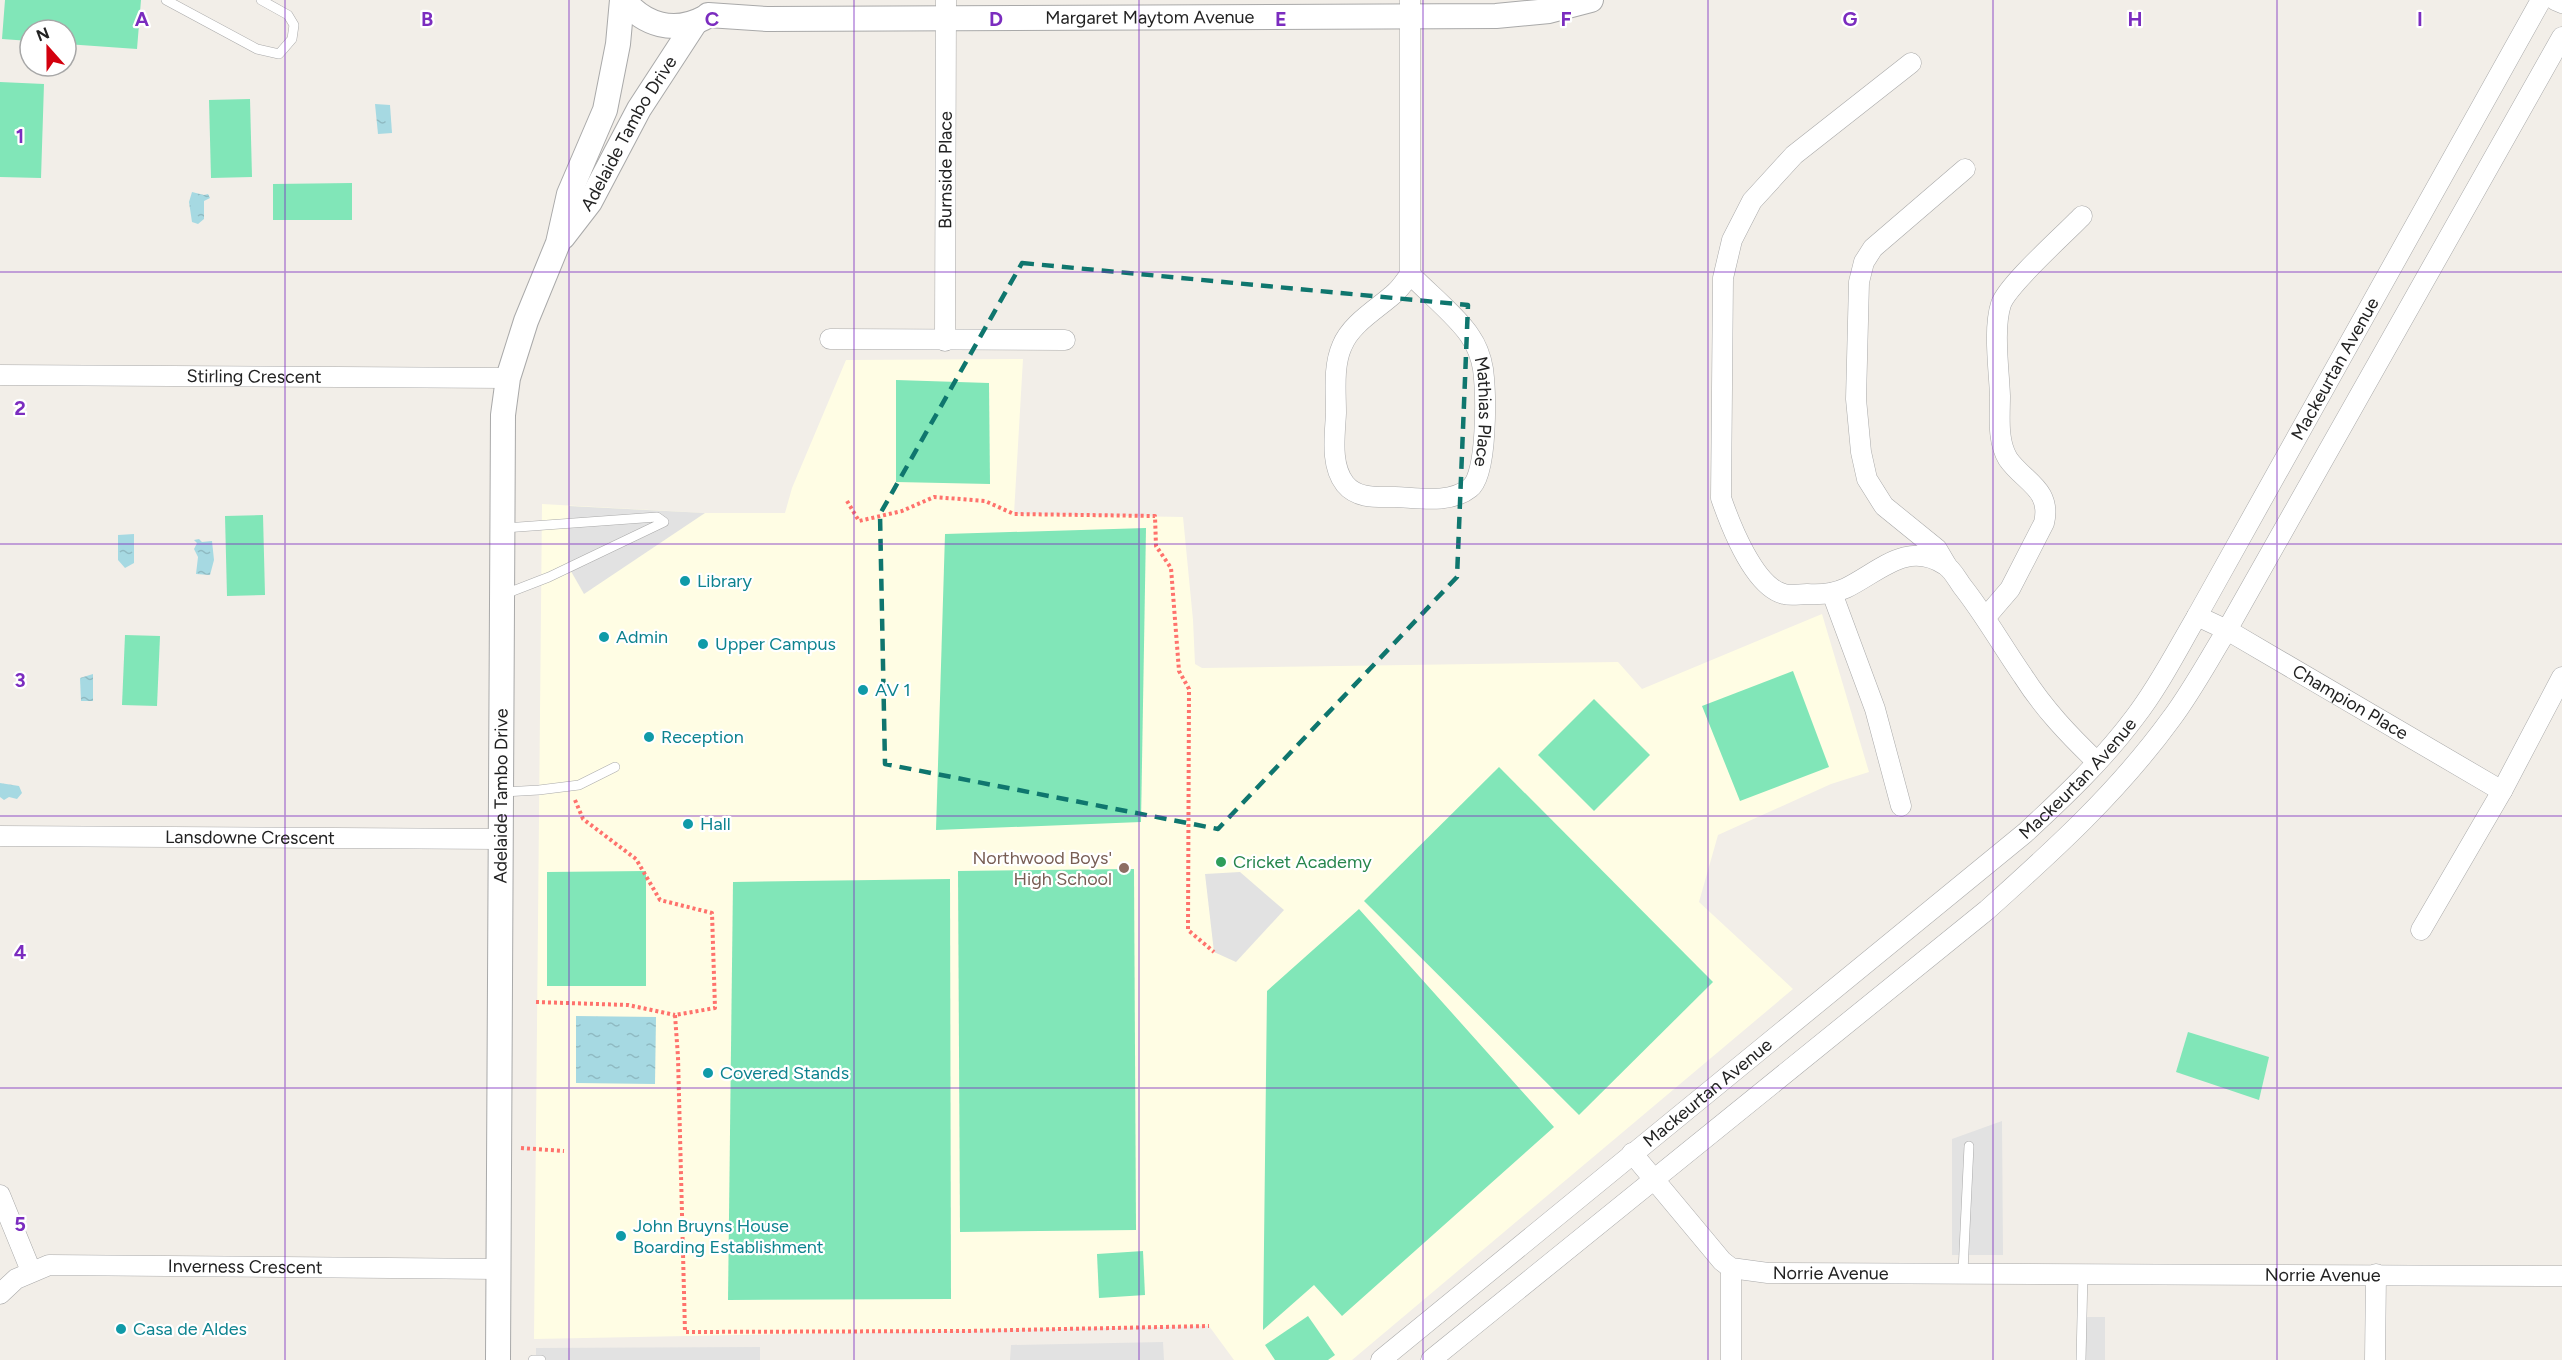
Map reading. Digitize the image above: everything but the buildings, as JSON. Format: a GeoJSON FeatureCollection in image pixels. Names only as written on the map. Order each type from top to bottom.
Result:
{"type":"FeatureCollection","features":[{"type":"Feature","properties":{"kind":"street","name":"Margaret Maytom Avenue"},"geometry":{"type":"LineString","coordinates":[[623,0],[646,21],[662,26],[679,27],[708,13],[766,19],[946,9],[1410,9],[1507,15],[1550,11],[1591,0]]}},
{"type":"Feature","properties":{"kind":"street","name":"Adelaide Tambo Drive"},"geometry":{"type":"LineString","coordinates":[[498,1360],[503,415],[508,378],[526,321],[558,243],[568,195],[605,110],[618,44],[623,0]]}},
{"type":"Feature","properties":{"kind":"street","name":"Mackeurtan Avenue"},"geometry":{"type":"LineString","coordinates":[[1381,1360],[2025,833],[2097,762],[2135,717],[2161,679],[2541,0]]}},
{"type":"Feature","properties":{"kind":"street"},"geometry":{"type":"LineString","coordinates":[[2555,0],[2562,3]]}},
{"type":"Feature","properties":{"kind":"street","name":"Burnside Place"},"geometry":{"type":"LineString","coordinates":[[945,341],[946,9]]}},
{"type":"Feature","properties":{"kind":"street"},"geometry":{"type":"LineString","coordinates":[[1410,9],[1410,274]]}},
{"type":"Feature","properties":{"kind":"street","name":"Adelaide Tambo Drive"},"geometry":{"type":"LineString","coordinates":[[558,243],[590,202],[639,109],[708,13]]}},
{"type":"Feature","properties":{"kind":"street","name":"Mackeurtan Avenue"},"geometry":{"type":"LineString","coordinates":[[1431,1360],[1987,910],[2075,831],[2121,782],[2172,718],[2227,630],[2562,37]]}},
{"type":"Feature","properties":{"kind":"street"},"geometry":{"type":"LineString","coordinates":[[1911,63],[1794,155],[1752,201],[1732,240],[1723,278],[1721,498],[1729,521],[1754,569],[1770,587],[1784,594],[1832,593],[1847,587],[1887,563],[1906,556],[1928,557],[1947,566]]}},
{"type":"Feature","properties":{"kind":"street"},"geometry":{"type":"LineString","coordinates":[[1965,169],[1873,248],[1864,262],[1859,282],[1856,399],[1861,452],[1867,479],[1884,506],[1937,549],[1947,566],[1986,617],[2056,722],[2097,762]]}},
{"type":"Feature","properties":{"kind":"street"},"geometry":{"type":"LineString","coordinates":[[1986,617],[2010,589],[2047,514],[2042,495],[2008,459],[2001,441],[1998,338],[2002,302],[2028,271],[2082,216]]}},
{"type":"Feature","properties":{"kind":"street","name":"Mathias Place"},"geometry":{"type":"LineString","coordinates":[[1410,274],[1470,334],[1479,352],[1483,371],[1483,457],[1480,473],[1473,487],[1461,495],[1444,498],[1374,497],[1356,494],[1344,483],[1336,466],[1337,365],[1342,345],[1352,331],[1398,290],[1410,274]]}},
{"type":"Feature","properties":{"kind":"street"},"geometry":{"type":"LineString","coordinates":[[830,339],[1065,340]]}},
{"type":"Feature","properties":{"kind":"street","name":"Stirling Crescent"},"geometry":{"type":"LineString","coordinates":[[0,375],[508,378]]}},
{"type":"Feature","properties":{"kind":"street"},"geometry":{"type":"LineString","coordinates":[[1832,593],[1875,709],[1901,806]]}},
{"type":"Feature","properties":{"kind":"street","name":"Champion Place"},"geometry":{"type":"LineString","coordinates":[[2197,616],[2227,630],[2502,791]]}},
{"type":"Feature","properties":{"kind":"street"},"geometry":{"type":"LineString","coordinates":[[2421,930],[2502,791],[2562,676]]}},
{"type":"Feature","properties":{"kind":"street","name":"Lansdowne Crescent"},"geometry":{"type":"LineString","coordinates":[[0,836],[500,839]]}},
{"type":"Feature","properties":{"kind":"street"},"geometry":{"type":"LineString","coordinates":[[1632,1153],[1709,1247],[1731,1268],[1731,1360]]}},
{"type":"Feature","properties":{"kind":"street"},"geometry":{"type":"LineString","coordinates":[[0,1195],[31,1271]]}},
{"type":"Feature","properties":{"kind":"street","name":"Inverness Crescent"},"geometry":{"type":"LineString","coordinates":[[0,1294],[16,1279],[31,1271],[49,1265],[68,1264],[498,1269]]}},
{"type":"Feature","properties":{"kind":"street","name":"Norrie Avenue"},"geometry":{"type":"LineString","coordinates":[[1731,1268],[1768,1273],[2562,1276]]}},
{"type":"Feature","properties":{"kind":"street"},"geometry":{"type":"LineString","coordinates":[[2375,1360],[2376,1274]]}},
{"type":"Feature","properties":{"kind":"lane"},"geometry":{"type":"LineString","coordinates":[[166,0],[257,48],[279,54],[292,39],[294,25],[288,15],[261,0]]}},
{"type":"Feature","properties":{"kind":"lane"},"geometry":{"type":"LineString","coordinates":[[502,528],[657,517],[664,522],[549,577],[502,595]]}},
{"type":"Feature","properties":{"kind":"lane"},"geometry":{"type":"LineString","coordinates":[[500,792],[570,787],[587,783],[615,767]]}},
{"type":"Feature","properties":{"kind":"lane"},"geometry":{"type":"LineString","coordinates":[[1963,1272],[1969,1146]]}},
{"type":"Feature","properties":{"kind":"lane"},"geometry":{"type":"LineString","coordinates":[[2081,1360],[2083,1273]]}},
{"type":"Feature","properties":{"kind":"lane"},"geometry":{"type":"LineString","coordinates":[[533,1360],[541,1360]]}},
{"type":"Feature","properties":{"kind":"path"},"geometry":{"type":"LineString","coordinates":[[847,501],[858,520],[902,511],[934,497],[985,501],[1014,514],[1155,516],[1156,546],[1171,568],[1179,671],[1189,689],[1188,930],[1214,952]]}},
{"type":"Feature","properties":{"kind":"path"},"geometry":{"type":"LineString","coordinates":[[536,1002],[628,1005],[675,1015],[715,1008],[712,913],[660,900],[636,859],[583,819],[570,787]]}},
{"type":"Feature","properties":{"kind":"path"},"geometry":{"type":"LineString","coordinates":[[675,1015],[685,1332],[967,1331],[1209,1326]]}},
{"type":"Feature","properties":{"kind":"path"},"geometry":{"type":"LineString","coordinates":[[499,1147],[564,1151]]}},
{"type":"Feature","properties":{"kind":"highlighted area"},"geometry":{"type":"Polygon","coordinates":[[[1022,263],[1468,305],[1457,577],[1218,829],[885,764],[880,514],[1022,263]]]}},
{"type":"Feature","properties":{"kind":"shaded area","name":"Northwood Boys' High School"},"geometry":{"type":"Polygon","coordinates":[[[1023,359],[1014,514],[1183,517],[1195,664],[1202,668],[1618,662],[1642,689],[1822,614],[1869,772],[1831,784],[1718,835],[1699,902],[1793,989],[1352,1360],[1234,1360],[1209,1326],[534,1339],[542,504],[705,513],[785,513],[792,488],[846,360],[1023,359]]]}},
{"type":"Feature","properties":{"kind":"shaded area"},"geometry":{"type":"Polygon","coordinates":[[[569,506],[705,513],[584,594],[568,566],[569,506]]]}},
{"type":"Feature","properties":{"kind":"shaded area"},"geometry":{"type":"Polygon","coordinates":[[[1240,872],[1284,910],[1236,962],[1214,952],[1205,874],[1240,872]]]}},
{"type":"Feature","properties":{"kind":"shaded area"},"geometry":{"type":"Polygon","coordinates":[[[2002,1121],[2003,1255],[1952,1255],[1952,1139],[2002,1121]]]}},
{"type":"Feature","properties":{"kind":"shaded area"},"geometry":{"type":"Polygon","coordinates":[[[2082,1317],[2105,1317],[2105,1360],[2081,1360],[2082,1317]]]}},
{"type":"Feature","properties":{"kind":"shaded area"},"geometry":{"type":"Polygon","coordinates":[[[1163,1342],[1164,1360],[1010,1360],[1011,1345],[1163,1342]]]}},
{"type":"Feature","properties":{"kind":"shaded area"},"geometry":{"type":"Polygon","coordinates":[[[760,1347],[760,1360],[536,1360],[536,1348],[760,1347]]]}},
{"type":"Feature","properties":{"kind":"green space"},"geometry":{"type":"Polygon","coordinates":[[[5,0],[141,0],[137,49],[78,45],[78,18],[18,18],[18,40],[2,39],[5,0]]]}},
{"type":"Feature","properties":{"kind":"green space"},"geometry":{"type":"Polygon","coordinates":[[[0,82],[44,84],[41,178],[0,177],[0,82]]]}},
{"type":"Feature","properties":{"kind":"green space"},"geometry":{"type":"Polygon","coordinates":[[[250,99],[252,177],[211,178],[209,100],[250,99]]]}},
{"type":"Feature","properties":{"kind":"green space"},"geometry":{"type":"Polygon","coordinates":[[[352,183],[352,220],[273,220],[273,184],[352,183]]]}},
{"type":"Feature","properties":{"kind":"green space"},"geometry":{"type":"Polygon","coordinates":[[[896,380],[989,383],[990,484],[896,482],[896,380]]]}},
{"type":"Feature","properties":{"kind":"green space"},"geometry":{"type":"Polygon","coordinates":[[[263,515],[265,595],[227,596],[225,516],[263,515]]]}},
{"type":"Feature","properties":{"kind":"green space"},"geometry":{"type":"Polygon","coordinates":[[[1146,528],[1141,822],[936,830],[945,534],[1146,528]]]}},
{"type":"Feature","properties":{"kind":"green space"},"geometry":{"type":"Polygon","coordinates":[[[125,635],[160,636],[157,706],[122,705],[125,635]]]}},
{"type":"Feature","properties":{"kind":"green space"},"geometry":{"type":"Polygon","coordinates":[[[1793,671],[1829,767],[1740,801],[1702,706],[1793,671]]]}},
{"type":"Feature","properties":{"kind":"green space"},"geometry":{"type":"Polygon","coordinates":[[[1594,699],[1650,755],[1594,811],[1538,755],[1594,699]]]}},
{"type":"Feature","properties":{"kind":"green space"},"geometry":{"type":"Polygon","coordinates":[[[1499,767],[1713,982],[1579,1115],[1364,901],[1499,767]]]}},
{"type":"Feature","properties":{"kind":"green space"},"geometry":{"type":"Polygon","coordinates":[[[1134,869],[1136,1230],[960,1232],[958,871],[1134,869]]]}},
{"type":"Feature","properties":{"kind":"green space"},"geometry":{"type":"Polygon","coordinates":[[[646,871],[646,986],[547,986],[547,872],[646,871]]]}},
{"type":"Feature","properties":{"kind":"green space"},"geometry":{"type":"Polygon","coordinates":[[[950,879],[951,1299],[728,1300],[733,882],[950,879]]]}},
{"type":"Feature","properties":{"kind":"green space"},"geometry":{"type":"Polygon","coordinates":[[[1359,909],[1554,1127],[1342,1316],[1314,1285],[1263,1330],[1267,991],[1359,909]]]}},
{"type":"Feature","properties":{"kind":"green space"},"geometry":{"type":"Polygon","coordinates":[[[2188,1032],[2269,1057],[2259,1100],[2176,1072],[2188,1032]]]}},
{"type":"Feature","properties":{"kind":"green space"},"geometry":{"type":"Polygon","coordinates":[[[1143,1251],[1145,1295],[1099,1298],[1097,1254],[1143,1251]]]}},
{"type":"Feature","properties":{"kind":"green space"},"geometry":{"type":"Polygon","coordinates":[[[1308,1316],[1335,1355],[1328,1360],[1275,1360],[1265,1345],[1308,1316]]]}},
{"type":"Feature","properties":{"kind":"water"},"geometry":{"type":"Polygon","coordinates":[[[375,104],[390,105],[392,133],[378,134],[375,104]]]}},
{"type":"Feature","properties":{"kind":"water"},"geometry":{"type":"Polygon","coordinates":[[[192,192],[208,194],[210,198],[204,201],[204,219],[198,224],[192,222],[189,202],[192,192]]]}},
{"type":"Feature","properties":{"kind":"water"},"geometry":{"type":"Polygon","coordinates":[[[134,534],[134,563],[125,568],[118,560],[118,535],[134,534]]]}},
{"type":"Feature","properties":{"kind":"water"},"geometry":{"type":"Polygon","coordinates":[[[199,539],[202,542],[212,541],[214,560],[210,575],[196,574],[198,557],[194,549],[197,543],[194,540],[199,539]]]}},
{"type":"Feature","properties":{"kind":"water"},"geometry":{"type":"Polygon","coordinates":[[[93,674],[93,701],[81,701],[80,678],[93,674]]]}},
{"type":"Feature","properties":{"kind":"water"},"geometry":{"type":"Polygon","coordinates":[[[0,783],[19,786],[22,793],[17,799],[9,797],[4,800],[0,797],[0,783]]]}},
{"type":"Feature","properties":{"kind":"water"},"geometry":{"type":"Polygon","coordinates":[[[576,1016],[656,1017],[655,1084],[576,1083],[576,1016]]]}},
{"type":"Feature","properties":{"kind":"place","name":"Library"},"geometry":{"type":"Point","coordinates":[685,581]}},
{"type":"Feature","properties":{"kind":"place","name":"Admin"},"geometry":{"type":"Point","coordinates":[604,637]}},
{"type":"Feature","properties":{"kind":"place","name":"Upper Campus"},"geometry":{"type":"Point","coordinates":[703,644]}},
{"type":"Feature","properties":{"kind":"place","name":"AV 1"},"geometry":{"type":"Point","coordinates":[863,690]}},
{"type":"Feature","properties":{"kind":"place","name":"Reception"},"geometry":{"type":"Point","coordinates":[649,737]}},
{"type":"Feature","properties":{"kind":"place","name":"Hall"},"geometry":{"type":"Point","coordinates":[688,824]}},
{"type":"Feature","properties":{"kind":"place","name":"Cricket Academy"},"geometry":{"type":"Point","coordinates":[1221,862]}},
{"type":"Feature","properties":{"kind":"place","name":"Northwood Boys' High School"},"geometry":{"type":"Point","coordinates":[1124,868]}},
{"type":"Feature","properties":{"kind":"place","name":"Covered Stands"},"geometry":{"type":"Point","coordinates":[708,1073]}},
{"type":"Feature","properties":{"kind":"place","name":"John Bruyns House Boarding Establishment"},"geometry":{"type":"Point","coordinates":[621,1236]}},
{"type":"Feature","properties":{"kind":"place","name":"Casa de Aldes"},"geometry":{"type":"Point","coordinates":[121,1329]}}]}
